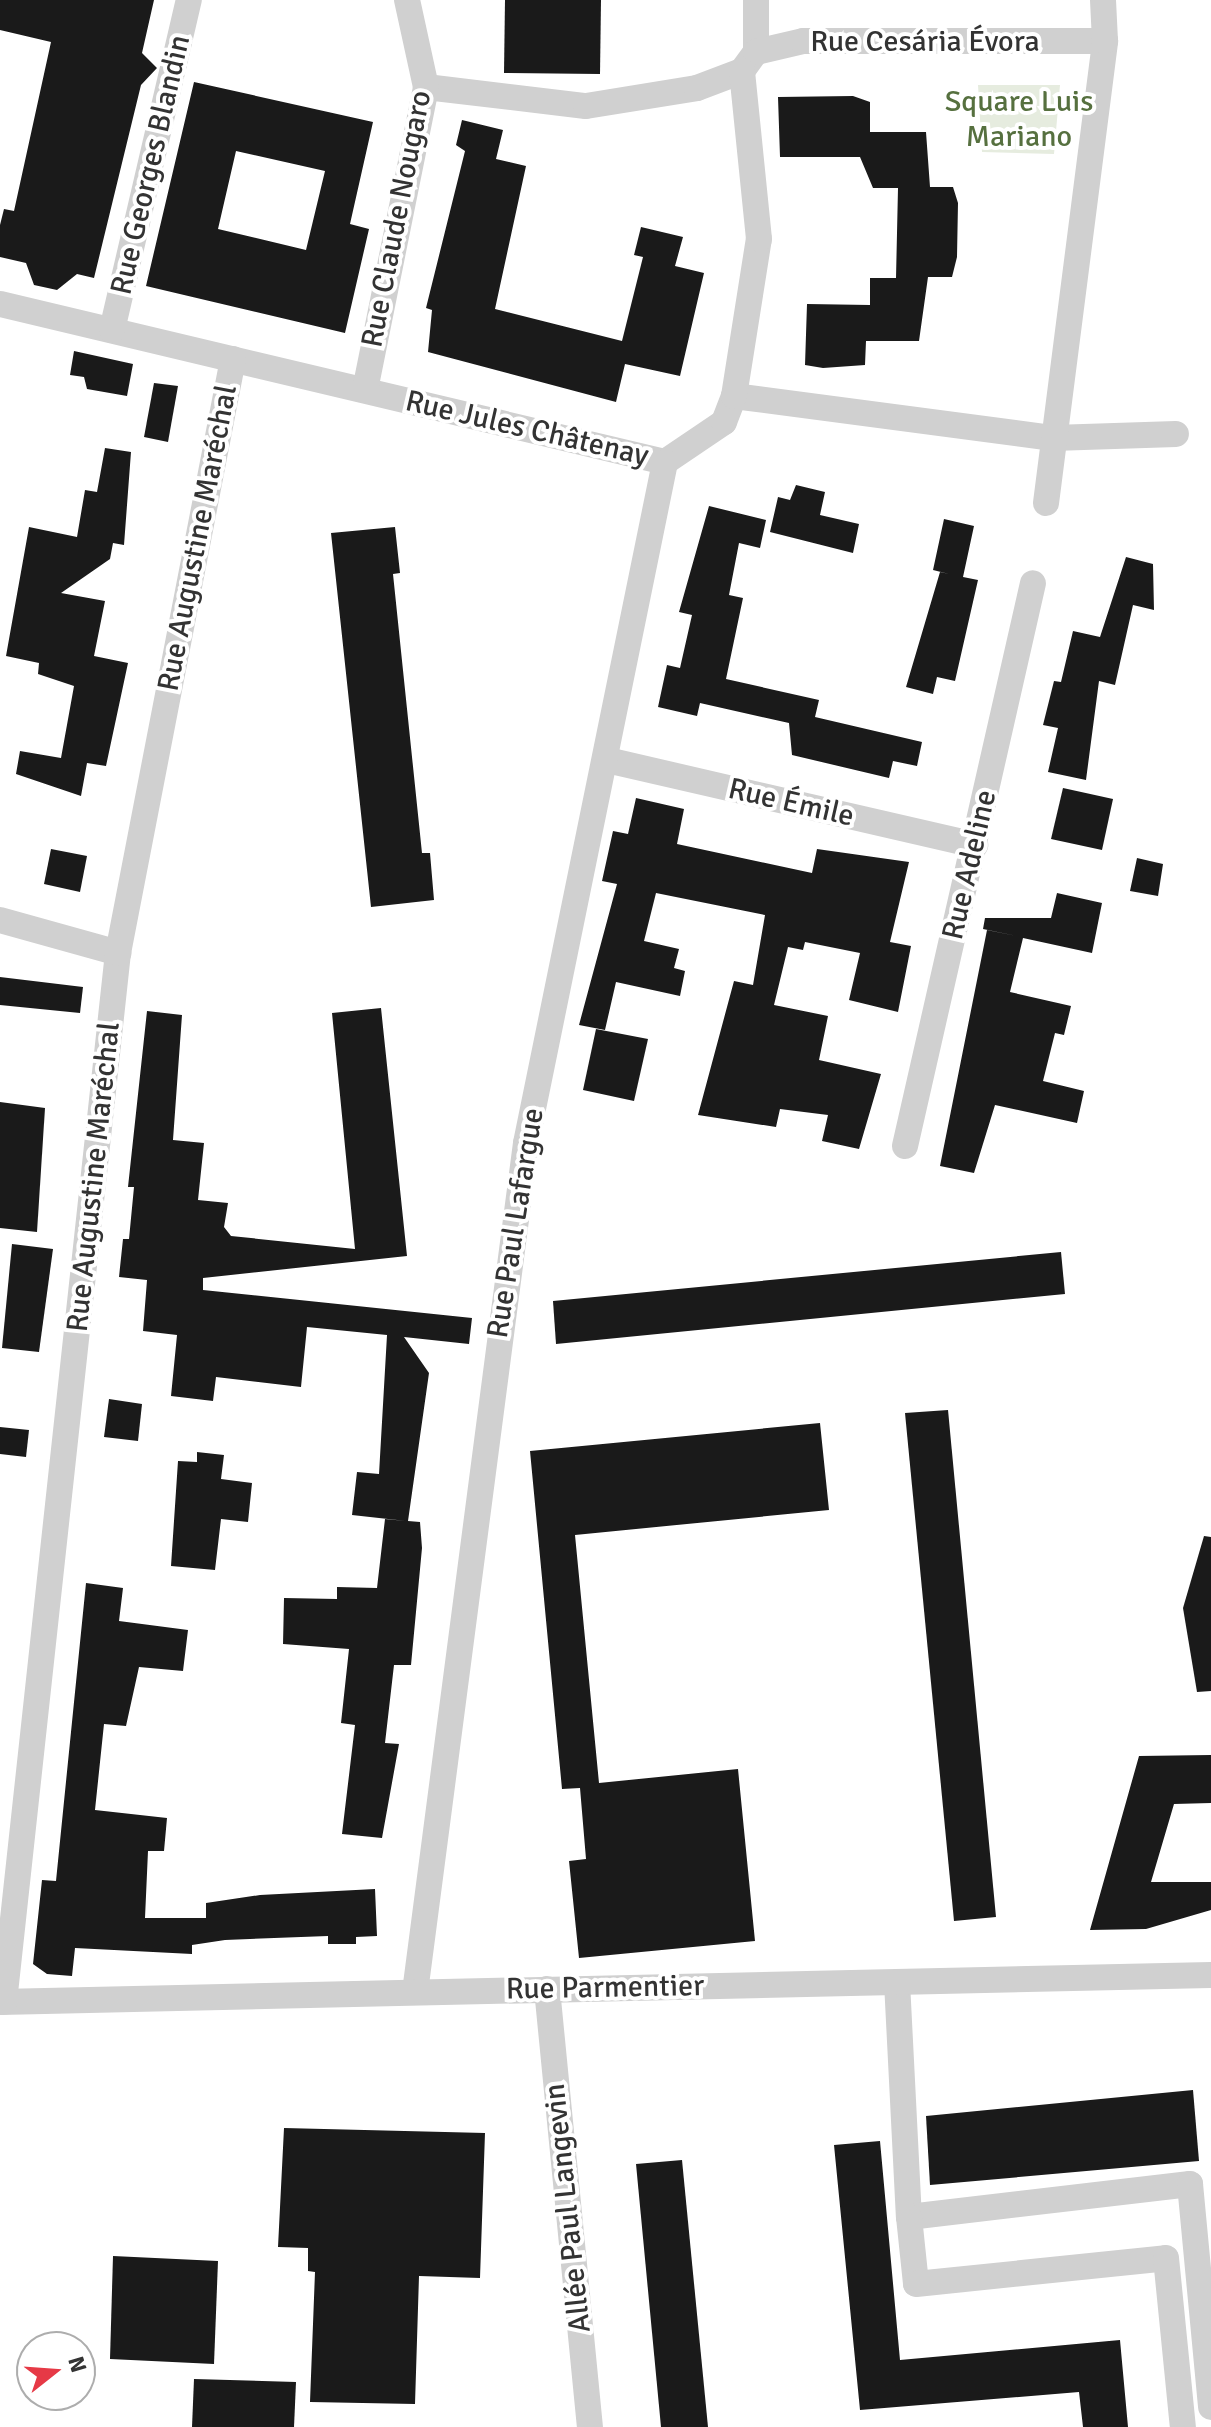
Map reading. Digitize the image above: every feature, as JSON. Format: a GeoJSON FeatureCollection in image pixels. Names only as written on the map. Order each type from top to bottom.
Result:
{"type":"FeatureCollection","features":[{"type":"Feature","properties":{"kind":"street","name":"Rue Georges Blandin"},"geometry":{"type":"LineString","coordinates":[[112,330],[189,0]]}},
{"type":"Feature","properties":{"kind":"street","name":"Rue Claude Nougaro"},"geometry":{"type":"LineString","coordinates":[[365,390],[426,87],[407,0]]}},
{"type":"Feature","properties":{"kind":"street"},"geometry":{"type":"LineString","coordinates":[[756,0],[749,61],[759,239],[734,396],[1053,438],[1176,434]]}},
{"type":"Feature","properties":{"kind":"street"},"geometry":{"type":"LineString","coordinates":[[1046,503],[1105,41],[1103,0]]}},
{"type":"Feature","properties":{"kind":"street","name":"Rue Cesária Évora"},"geometry":{"type":"LineString","coordinates":[[426,87],[586,106],[697,88],[749,61],[803,41],[1105,41]]}},
{"type":"Feature","properties":{"kind":"street","name":"Rue Jules Châtenay"},"geometry":{"type":"LineString","coordinates":[[0,304],[665,462],[724,422],[734,396]]}},
{"type":"Feature","properties":{"kind":"street","name":"Rue Augustine Maréchal"},"geometry":{"type":"LineString","coordinates":[[2,2002],[118,953],[233,359]]}},
{"type":"Feature","properties":{"kind":"street","name":"Rue Paul Lafargue"},"geometry":{"type":"LineString","coordinates":[[415,1992],[526,1143],[607,760],[609,722],[665,462]]}},
{"type":"Feature","properties":{"kind":"street","name":"Rue Adeline"},"geometry":{"type":"LineString","coordinates":[[905,1146],[1033,583]]}},
{"type":"Feature","properties":{"kind":"street","name":"Rue Émile"},"geometry":{"type":"LineString","coordinates":[[607,760],[975,845]]}},
{"type":"Feature","properties":{"kind":"street"},"geometry":{"type":"LineString","coordinates":[[0,920],[118,953]]}},
{"type":"Feature","properties":{"kind":"street","name":"Rue Parmentier"},"geometry":{"type":"LineString","coordinates":[[2,2002],[1211,1975]]}},
{"type":"Feature","properties":{"kind":"street"},"geometry":{"type":"LineString","coordinates":[[897,1982],[909,2217],[916,2284],[1166,2258],[1183,2427]]}},
{"type":"Feature","properties":{"kind":"street","name":"Allée Paul Langevin"},"geometry":{"type":"LineString","coordinates":[[547,1989],[590,2427]]}},
{"type":"Feature","properties":{"kind":"street"},"geometry":{"type":"LineString","coordinates":[[909,2217],[1190,2184],[1211,2407]]}},
{"type":"Feature","properties":{"kind":"green space","name":"Square Luis Mariano"},"geometry":{"type":"Polygon","coordinates":[[[978,85],[1060,85],[1054,154],[982,152],[978,85]]]}},
{"type":"Feature","properties":{"kind":"building"},"geometry":{"type":"Polygon","coordinates":[[[0,0],[154,0],[142,53],[157,68],[141,85],[94,278],[77,274],[57,290],[34,285],[26,263],[0,257],[0,225],[4,209],[14,211],[51,42],[0,30],[0,0]]]}},
{"type":"Feature","properties":{"kind":"building"},"geometry":{"type":"Polygon","coordinates":[[[505,0],[601,0],[600,74],[504,73],[505,0]]]}},
{"type":"Feature","properties":{"kind":"building"},"geometry":{"type":"Polygon","coordinates":[[[194,82],[373,122],[350,224],[369,229],[345,333],[146,286],[194,82]],[[236,151],[218,229],[306,250],[325,171],[236,151]]]}},
{"type":"Feature","properties":{"kind":"building"},"geometry":{"type":"Polygon","coordinates":[[[853,96],[870,102],[870,132],[926,132],[930,187],[953,187],[958,203],[957,257],[952,277],[928,277],[919,341],[866,341],[865,365],[823,368],[805,365],[807,304],[870,305],[870,278],[896,278],[898,188],[873,188],[860,157],[780,157],[778,97],[853,96]]]}},
{"type":"Feature","properties":{"kind":"building"},"geometry":{"type":"Polygon","coordinates":[[[462,120],[503,130],[496,159],[526,166],[495,309],[622,341],[643,257],[634,255],[641,227],[683,237],[675,266],[704,273],[680,376],[625,364],[616,402],[428,352],[432,310],[426,308],[465,151],[456,145],[462,120]]]}},
{"type":"Feature","properties":{"kind":"building"},"geometry":{"type":"Polygon","coordinates":[[[74,351],[133,364],[127,396],[87,389],[84,377],[70,375],[74,351]]]}},
{"type":"Feature","properties":{"kind":"building"},"geometry":{"type":"Polygon","coordinates":[[[154,383],[178,386],[168,442],[144,437],[154,383]]]}},
{"type":"Feature","properties":{"kind":"building"},"geometry":{"type":"Polygon","coordinates":[[[105,448],[131,452],[124,545],[113,543],[110,559],[61,593],[105,601],[94,656],[128,663],[106,766],[87,763],[81,796],[16,774],[20,751],[61,758],[74,686],[38,674],[39,663],[6,656],[29,527],[77,537],[85,490],[97,492],[105,448]]]}},
{"type":"Feature","properties":{"kind":"building"},"geometry":{"type":"Polygon","coordinates":[[[796,485],[825,492],[820,515],[859,524],[853,553],[770,532],[778,497],[790,500],[796,485]]]}},
{"type":"Feature","properties":{"kind":"building"},"geometry":{"type":"Polygon","coordinates":[[[709,506],[766,520],[760,548],[739,543],[729,595],[743,598],[726,679],[819,700],[815,717],[922,742],[917,766],[893,761],[889,778],[792,755],[789,723],[700,703],[697,716],[658,707],[667,665],[680,668],[692,615],[679,612],[709,506]]]}},
{"type":"Feature","properties":{"kind":"building"},"geometry":{"type":"Polygon","coordinates":[[[944,519],[974,526],[963,577],[978,580],[955,681],[937,677],[933,694],[906,687],[940,572],[949,574],[933,570],[944,519]]]}},
{"type":"Feature","properties":{"kind":"building"},"geometry":{"type":"Polygon","coordinates":[[[395,527],[400,573],[393,574],[422,853],[430,853],[434,900],[371,907],[331,533],[395,527]]]}},
{"type":"Feature","properties":{"kind":"building"},"geometry":{"type":"Polygon","coordinates":[[[1126,557],[1153,564],[1154,610],[1133,605],[1115,685],[1099,681],[1086,780],[1048,772],[1058,728],[1043,725],[1054,681],[1061,682],[1073,631],[1100,637],[1126,557]]]}},
{"type":"Feature","properties":{"kind":"building"},"geometry":{"type":"Polygon","coordinates":[[[1063,788],[1113,799],[1102,850],[1051,839],[1063,788]]]}},
{"type":"Feature","properties":{"kind":"building"},"geometry":{"type":"Polygon","coordinates":[[[636,798],[684,809],[677,844],[812,873],[817,849],[909,862],[890,942],[911,946],[898,1012],[849,1000],[860,953],[805,942],[803,950],[788,947],[774,1005],[828,1016],[819,1060],[881,1074],[859,1149],[822,1141],[828,1115],[780,1109],[776,1127],[698,1115],[734,981],[753,985],[765,915],[656,893],[644,941],[679,949],[674,968],[685,971],[680,996],[616,982],[605,1030],[579,1025],[617,884],[602,881],[613,831],[628,834],[636,798]]]}},
{"type":"Feature","properties":{"kind":"building"},"geometry":{"type":"Polygon","coordinates":[[[51,849],[87,856],[80,892],[44,884],[51,849]]]}},
{"type":"Feature","properties":{"kind":"building"},"geometry":{"type":"Polygon","coordinates":[[[1137,858],[1163,864],[1158,896],[1130,891],[1137,858]]]}},
{"type":"Feature","properties":{"kind":"building"},"geometry":{"type":"Polygon","coordinates":[[[1057,893],[1102,903],[1092,953],[1023,938],[1010,992],[1071,1006],[1064,1035],[1055,1033],[1043,1081],[1084,1091],[1077,1123],[995,1105],[974,1173],[940,1166],[987,930],[1022,937],[983,929],[985,918],[1051,918],[1057,893]]]}},
{"type":"Feature","properties":{"kind":"building"},"geometry":{"type":"Polygon","coordinates":[[[0,977],[83,987],[80,1013],[0,1005],[0,977]]]}},
{"type":"Feature","properties":{"kind":"building"},"geometry":{"type":"Polygon","coordinates":[[[381,1008],[407,1256],[203,1278],[203,1290],[472,1318],[469,1344],[404,1337],[429,1373],[408,1521],[420,1522],[422,1548],[411,1665],[394,1665],[385,1743],[399,1744],[382,1838],[342,1834],[355,1725],[341,1723],[349,1649],[283,1644],[284,1598],[337,1599],[337,1587],[377,1588],[385,1519],[406,1521],[352,1515],[357,1472],[379,1474],[387,1335],[307,1327],[301,1387],[216,1377],[213,1401],[171,1396],[177,1335],[143,1331],[147,1280],[119,1277],[123,1239],[129,1239],[134,1187],[128,1187],[147,1011],[182,1015],[173,1140],[204,1143],[198,1200],[228,1203],[224,1227],[231,1236],[355,1249],[332,1013],[381,1008]]]}},
{"type":"Feature","properties":{"kind":"building"},"geometry":{"type":"Polygon","coordinates":[[[596,1029],[648,1039],[634,1101],[583,1090],[596,1029]]]}},
{"type":"Feature","properties":{"kind":"building"},"geometry":{"type":"Polygon","coordinates":[[[0,1102],[45,1108],[37,1232],[0,1228],[0,1102]]]}},
{"type":"Feature","properties":{"kind":"building"},"geometry":{"type":"Polygon","coordinates":[[[12,1244],[53,1249],[39,1352],[2,1348],[12,1244]]]}},
{"type":"Feature","properties":{"kind":"building"},"geometry":{"type":"Polygon","coordinates":[[[1061,1252],[1065,1294],[556,1344],[553,1301],[1061,1252]]]}},
{"type":"Feature","properties":{"kind":"building"},"geometry":{"type":"Polygon","coordinates":[[[109,1399],[142,1404],[138,1441],[104,1437],[109,1399]]]}},
{"type":"Feature","properties":{"kind":"building"},"geometry":{"type":"Polygon","coordinates":[[[948,1410],[996,1917],[954,1921],[905,1413],[948,1410]]]}},
{"type":"Feature","properties":{"kind":"building"},"geometry":{"type":"Polygon","coordinates":[[[820,1423],[829,1510],[575,1535],[599,1783],[738,1769],[755,1941],[579,1958],[569,1861],[586,1859],[580,1788],[562,1789],[530,1451],[820,1423]]]}},
{"type":"Feature","properties":{"kind":"building"},"geometry":{"type":"Polygon","coordinates":[[[0,1427],[29,1430],[26,1457],[0,1454],[0,1427]]]}},
{"type":"Feature","properties":{"kind":"building"},"geometry":{"type":"Polygon","coordinates":[[[197,1452],[224,1455],[221,1479],[252,1483],[248,1522],[221,1519],[215,1570],[171,1566],[178,1461],[197,1462],[197,1452]]]}},
{"type":"Feature","properties":{"kind":"building"},"geometry":{"type":"Polygon","coordinates":[[[1204,1536],[1211,1537],[1211,1691],[1197,1692],[1183,1608],[1204,1536]]]}},
{"type":"Feature","properties":{"kind":"building"},"geometry":{"type":"Polygon","coordinates":[[[86,1583],[123,1588],[119,1621],[188,1630],[183,1671],[139,1667],[126,1726],[104,1724],[95,1810],[167,1818],[164,1851],[148,1851],[145,1918],[206,1918],[206,1903],[260,1895],[375,1889],[377,1936],[356,1937],[356,1944],[328,1944],[328,1936],[225,1940],[192,1945],[192,1954],[75,1948],[72,1976],[47,1974],[33,1964],[42,1880],[56,1881],[86,1583]]]}},
{"type":"Feature","properties":{"kind":"building"},"geometry":{"type":"Polygon","coordinates":[[[1211,1755],[1211,1803],[1174,1804],[1151,1882],[1211,1882],[1211,1910],[1146,1929],[1090,1930],[1139,1756],[1211,1755]]]}},
{"type":"Feature","properties":{"kind":"building"},"geometry":{"type":"Polygon","coordinates":[[[1193,2090],[1199,2161],[930,2185],[926,2116],[1193,2090]]]}},
{"type":"Feature","properties":{"kind":"building"},"geometry":{"type":"Polygon","coordinates":[[[284,2128],[485,2133],[480,2278],[419,2276],[415,2404],[310,2402],[315,2272],[308,2271],[308,2248],[278,2247],[284,2128]]]}},
{"type":"Feature","properties":{"kind":"building"},"geometry":{"type":"Polygon","coordinates":[[[880,2141],[900,2360],[1120,2340],[1128,2427],[1083,2427],[1079,2392],[860,2410],[834,2145],[880,2141]]]}},
{"type":"Feature","properties":{"kind":"building"},"geometry":{"type":"Polygon","coordinates":[[[682,2160],[708,2427],[661,2427],[636,2164],[682,2160]]]}},
{"type":"Feature","properties":{"kind":"building"},"geometry":{"type":"Polygon","coordinates":[[[113,2256],[218,2261],[214,2364],[110,2359],[113,2256]]]}},
{"type":"Feature","properties":{"kind":"building"},"geometry":{"type":"Polygon","coordinates":[[[194,2379],[296,2382],[294,2427],[192,2427],[194,2379]]]}}]}
